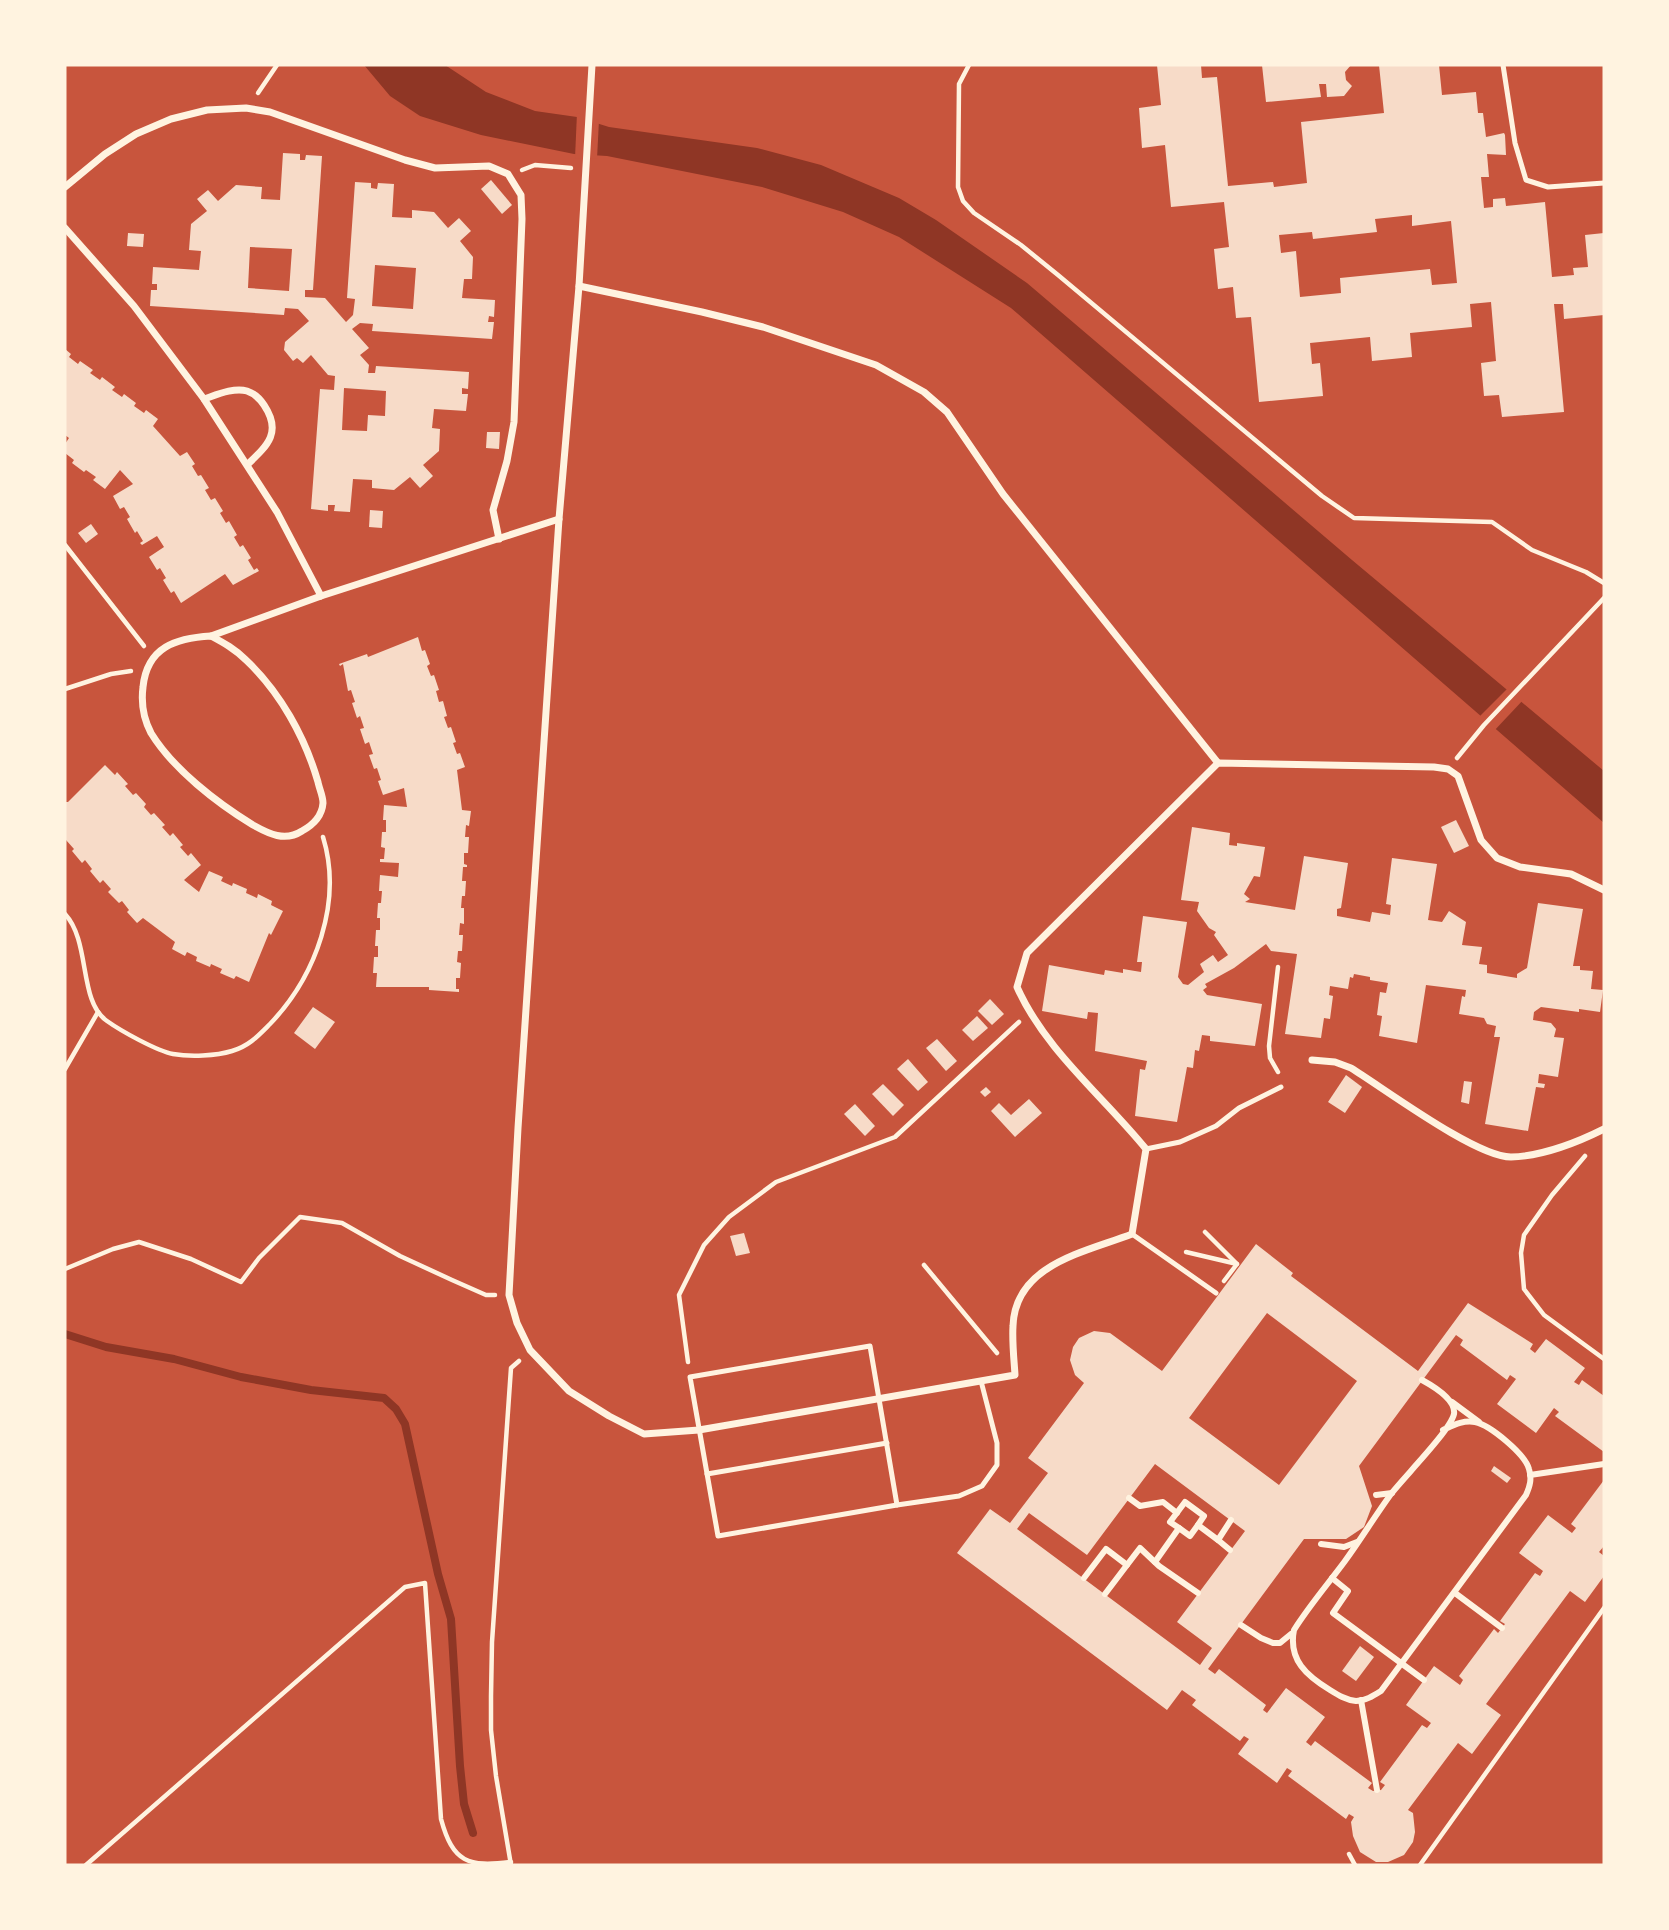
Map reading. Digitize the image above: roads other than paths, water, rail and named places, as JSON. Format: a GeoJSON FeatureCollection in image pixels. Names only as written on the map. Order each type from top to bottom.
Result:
{"type":"FeatureCollection","features":[{"type":"Feature","properties":{"kind":"street"},"geometry":{"type":"LineString","coordinates":[[592,65],[579,286],[559,519],[509,1295],[517,1324],[530,1350],[569,1391],[609,1416],[644,1433],[699,1430],[1015,1375],[1012,1325],[1019,1298],[1045,1269],[1076,1252],[1132,1234],[1146,1149],[1028,1013],[1017,987],[1027,953],[1218,763],[1434,766],[1448,769],[1458,776],[1481,840],[1497,858],[1520,867],[1571,874],[1604,890]]}},
{"type":"Feature","properties":{"kind":"street"},"geometry":{"type":"LineString","coordinates":[[65,187],[105,154],[136,134],[171,119],[207,110],[246,108],[270,113],[435,168],[489,166],[508,174],[521,195],[522,219],[514,422],[507,461],[493,510],[499,539]]}},
{"type":"Feature","properties":{"kind":"street"},"geometry":{"type":"LineString","coordinates":[[65,228],[134,306],[204,399],[248,464],[321,596]]}},
{"type":"Feature","properties":{"kind":"street"},"geometry":{"type":"LineString","coordinates":[[579,286],[763,327],[876,365],[924,392],[947,412],[1003,494],[1218,763]]}},
{"type":"Feature","properties":{"kind":"street"},"geometry":{"type":"LineString","coordinates":[[204,399],[229,392],[247,391],[261,401],[270,414],[274,431],[267,446],[248,464]]}},
{"type":"Feature","properties":{"kind":"street"},"geometry":{"type":"LineString","coordinates":[[211,636],[230,646],[248,662],[276,694],[310,754],[323,802],[318,819],[300,833],[284,838],[266,832],[208,794],[172,759],[151,732],[141,706],[145,670],[153,658],[165,647],[186,637],[211,636],[321,596],[559,519]]}},
{"type":"Feature","properties":{"kind":"street"},"geometry":{"type":"LineString","coordinates":[[1312,1060],[1335,1062],[1351,1068],[1462,1138],[1498,1155],[1511,1157],[1538,1153],[1584,1139],[1604,1129]]}},
{"type":"Feature","properties":{"kind":"street"},"geometry":{"type":"LineString","coordinates":[[1294,1630],[1292,1641],[1301,1669],[1313,1679],[1342,1698],[1361,1700],[1381,1691],[1526,1495],[1530,1475],[1523,1458],[1504,1440],[1422,1380]]}},
{"type":"Feature","properties":{"kind":"street"},"geometry":{"type":"LineString","coordinates":[[1241,1625],[1273,1643],[1287,1640],[1362,1539],[1392,1493],[1453,1417],[1454,1410],[1447,1398]]}},
{"type":"Feature","properties":{"kind":"street"},"geometry":{"type":"LineString","coordinates":[[1443,1430],[1466,1422],[1482,1424]]}},
{"type":"Feature","properties":{"kind":"street"},"geometry":{"type":"LineString","coordinates":[[1530,1475],[1604,1464]]}},
{"type":"Feature","properties":{"kind":"street"},"geometry":{"type":"LineString","coordinates":[[1376,1495],[1392,1493]]}},
{"type":"Feature","properties":{"kind":"street"},"geometry":{"type":"LineString","coordinates":[[1129,1498],[1140,1506],[1163,1502],[1177,1513]]}},
{"type":"Feature","properties":{"kind":"street"},"geometry":{"type":"LineString","coordinates":[[1185,1502],[1204,1516],[1198,1525],[1190,1536],[1170,1522],[1185,1502]]}},
{"type":"Feature","properties":{"kind":"street"},"geometry":{"type":"LineString","coordinates":[[1218,1540],[1231,1520]]}},
{"type":"Feature","properties":{"kind":"street"},"geometry":{"type":"LineString","coordinates":[[1198,1525],[1230,1550]]}},
{"type":"Feature","properties":{"kind":"street"},"geometry":{"type":"LineString","coordinates":[[1155,1562],[1179,1528]]}},
{"type":"Feature","properties":{"kind":"street"},"geometry":{"type":"LineString","coordinates":[[1321,1544],[1344,1547],[1362,1539]]}},
{"type":"Feature","properties":{"kind":"street"},"geometry":{"type":"LineString","coordinates":[[1105,1594],[1140,1548],[1198,1593]]}},
{"type":"Feature","properties":{"kind":"street"},"geometry":{"type":"LineString","coordinates":[[1084,1578],[1106,1549],[1127,1565]]}},
{"type":"Feature","properties":{"kind":"street"},"geometry":{"type":"LineString","coordinates":[[1332,1578],[1348,1591],[1333,1613],[1424,1680]]}},
{"type":"Feature","properties":{"kind":"street"},"geometry":{"type":"LineString","coordinates":[[1455,1592],[1502,1628]]}},
{"type":"Feature","properties":{"kind":"street"},"geometry":{"type":"LineString","coordinates":[[1361,1700],[1377,1790]]}},
{"type":"Feature","properties":{"kind":"lane"},"geometry":{"type":"LineString","coordinates":[[1503,65],[1515,143],[1526,180],[1548,187],[1604,183]]}},
{"type":"Feature","properties":{"kind":"lane"},"geometry":{"type":"LineString","coordinates":[[1146,1149],[1180,1142],[1204,1131],[1239,1108],[1280,1087]]}},
{"type":"Feature","properties":{"kind":"lane"},"geometry":{"type":"LineString","coordinates":[[1132,1234],[1216,1293]]}},
{"type":"Feature","properties":{"kind":"lane"},"geometry":{"type":"LineString","coordinates":[[897,1505],[870,1346],[690,1377],[718,1536],[959,1496],[982,1486],[997,1465],[997,1443],[981,1381]]}},
{"type":"Feature","properties":{"kind":"lane"},"geometry":{"type":"LineString","coordinates":[[707,1474],[887,1443]]}},
{"type":"Feature","properties":{"kind":"waterway"},"geometry":{"type":"LineString","coordinates":[[65,1334],[106,1347],[174,1359],[241,1377],[311,1390],[384,1398],[396,1409],[405,1424],[438,1574],[451,1619],[460,1766],[464,1804],[473,1833]]}}]}
